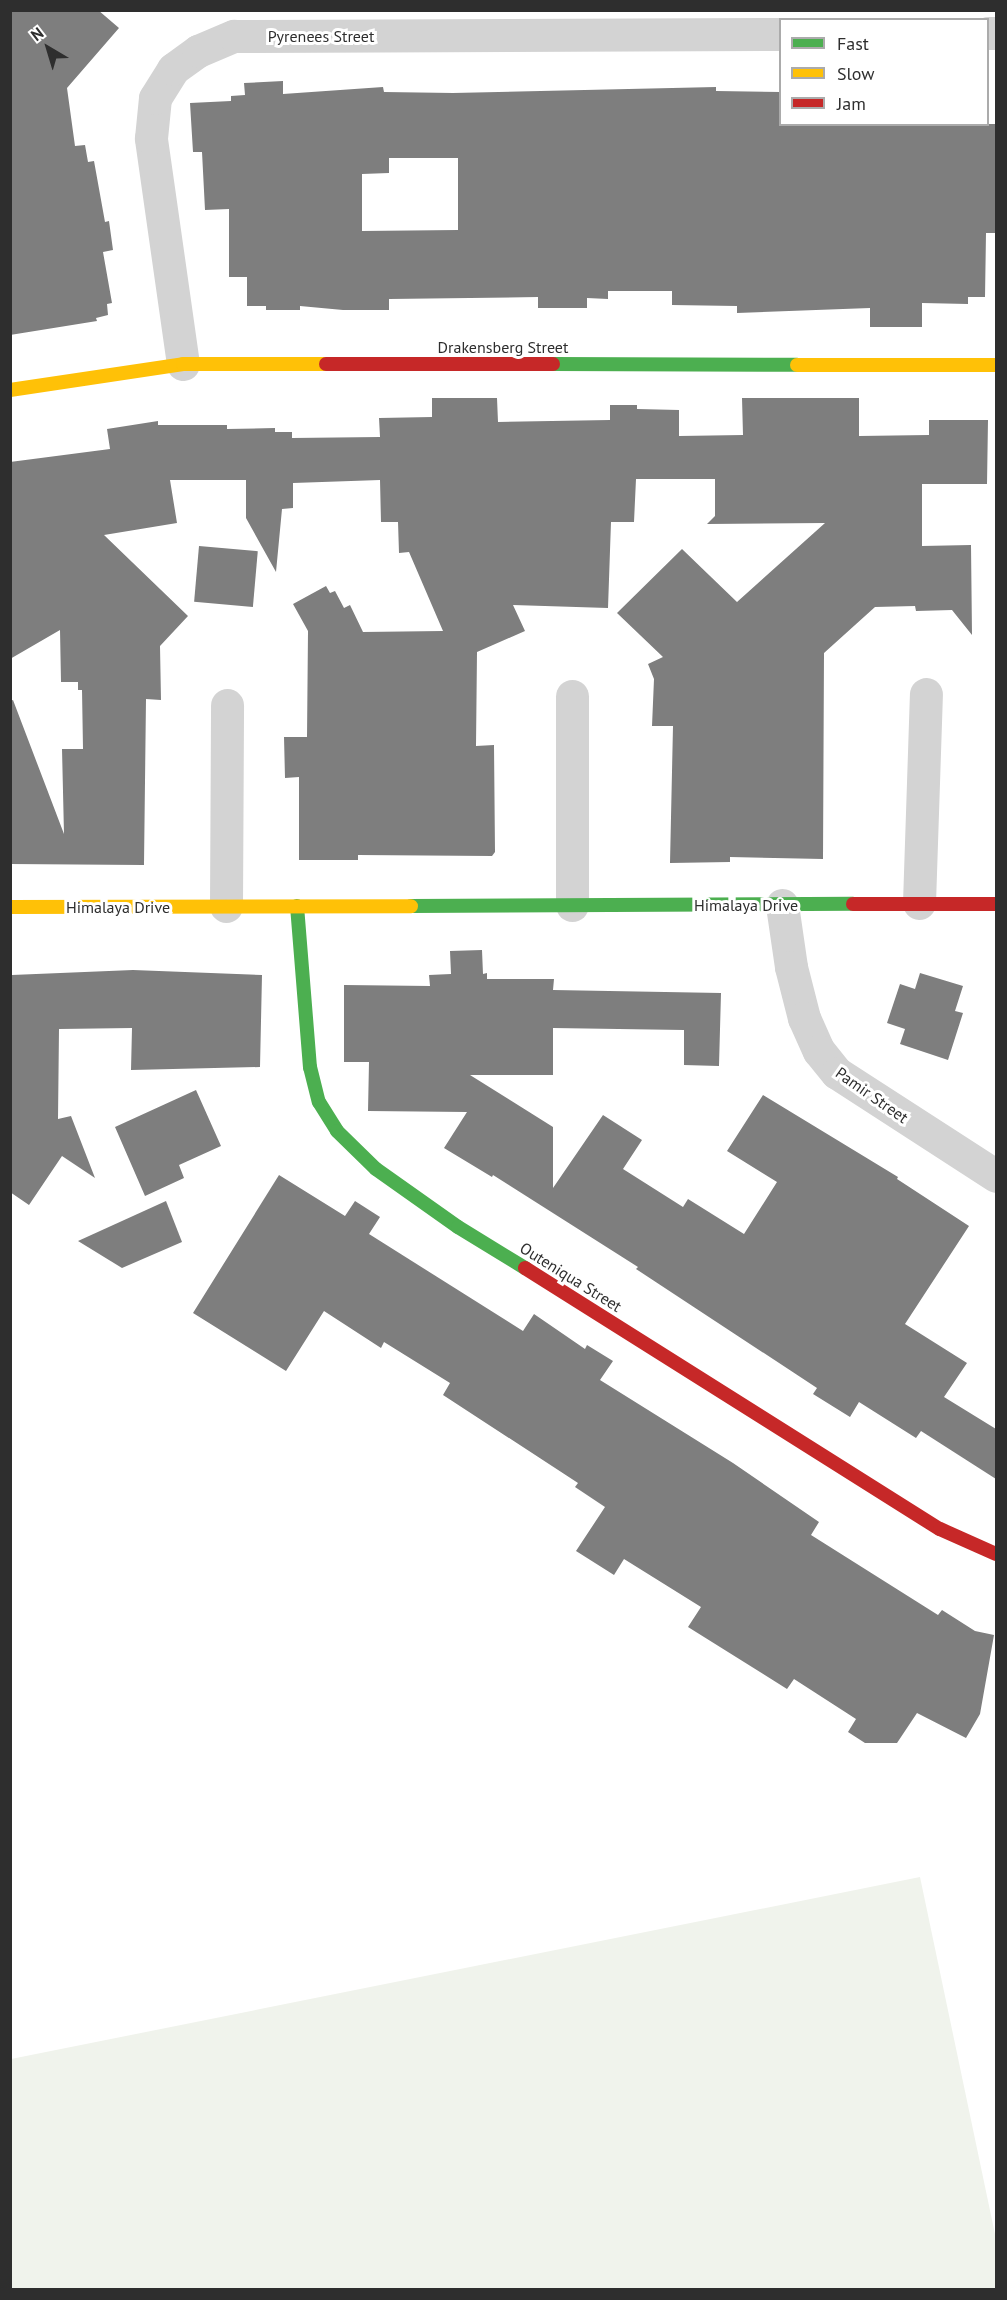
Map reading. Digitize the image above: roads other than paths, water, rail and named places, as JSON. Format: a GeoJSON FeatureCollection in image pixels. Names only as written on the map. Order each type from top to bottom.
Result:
{"type":"FeatureCollection","features":[{"type":"Feature","properties":{"kind":"street","name":"Pyrenees Street"},"geometry":{"type":"LineString","coordinates":[[183,364],[151,138],[155,98],[173,69],[198,51],[234,36],[779,34]]}},
{"type":"Feature","properties":{"kind":"street","name":"Drakensberg Street"},"geometry":{"type":"LineString","coordinates":[[10,390],[183,364],[996,365]]}},
{"type":"Feature","properties":{"kind":"street"},"geometry":{"type":"LineString","coordinates":[[919,903],[926,694]]}},
{"type":"Feature","properties":{"kind":"street"},"geometry":{"type":"LineString","coordinates":[[572,696],[572,905]]}},
{"type":"Feature","properties":{"kind":"street"},"geometry":{"type":"LineString","coordinates":[[226,906],[227,705]]}},
{"type":"Feature","properties":{"kind":"street","name":"Himalaya Drive"},"geometry":{"type":"LineString","coordinates":[[10,907],[996,904]]}},
{"type":"Feature","properties":{"kind":"street","name":"Pamir Street"},"geometry":{"type":"LineString","coordinates":[[782,905],[791,967],[804,1018],[819,1051],[837,1073],[996,1176]]}},
{"type":"Feature","properties":{"kind":"street","name":"Outeniqua Street"},"geometry":{"type":"LineString","coordinates":[[297,906],[310,1067],[319,1102],[337,1131],[376,1169],[458,1227],[663,1353],[940,1530],[996,1554]]}}]}
